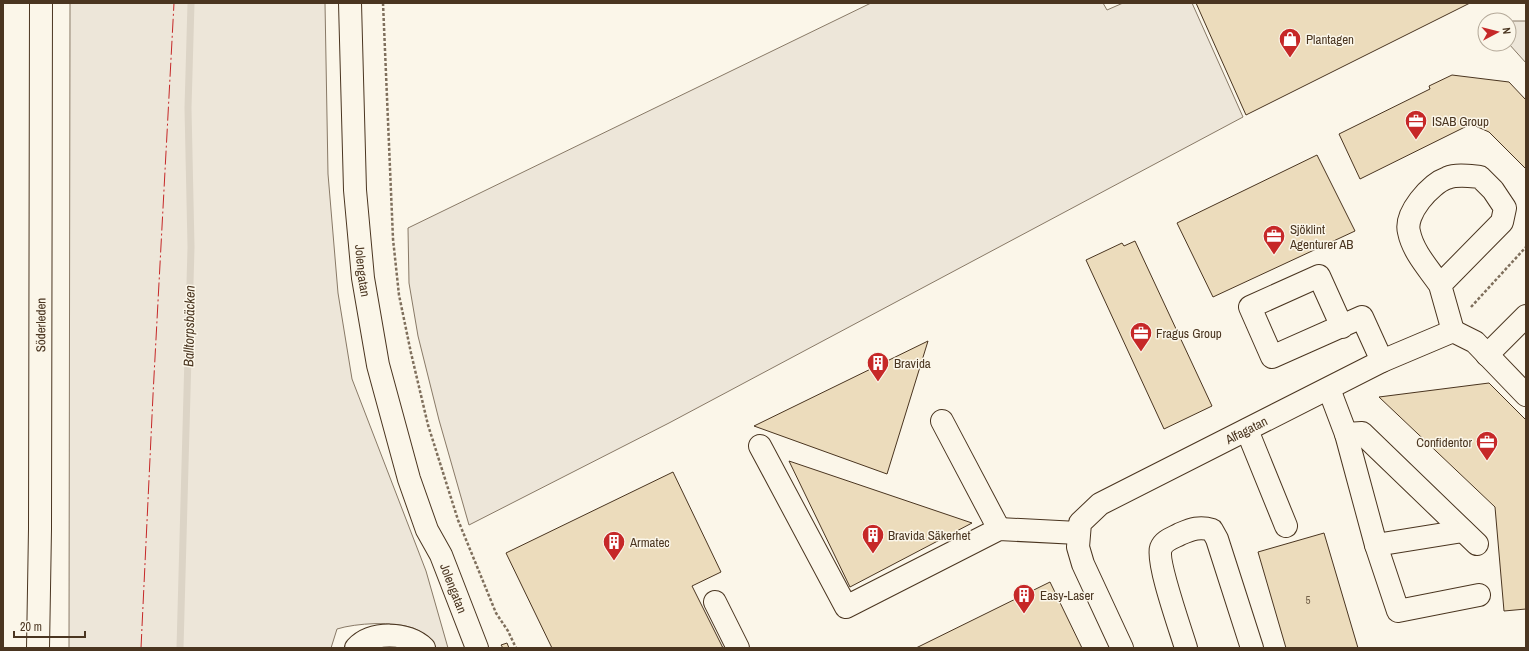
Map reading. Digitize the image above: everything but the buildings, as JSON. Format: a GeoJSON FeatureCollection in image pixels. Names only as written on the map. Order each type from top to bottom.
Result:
{"type":"FeatureCollection","features":[{"type":"Feature","properties":{"kind":"main road","name":"Söderleden"},"geometry":{"type":"LineString","coordinates":[[38,648],[40,528],[41,3]]}},
{"type":"Feature","properties":{"kind":"main road","name":"Jolengatan"},"geometry":{"type":"LineString","coordinates":[[350,3],[355,190],[363,278],[378,365],[388,406],[427,530],[441,555],[477,648]]}},
{"type":"Feature","properties":{"kind":"main road"},"geometry":{"type":"LineString","coordinates":[[1440,285],[1502,222],[1505,208],[1480,177],[1461,175],[1446,178],[1421,197],[1410,215],[1408,232],[1416,252],[1440,285],[1453,331],[1475,342],[1526,394]]}},
{"type":"Feature","properties":{"kind":"main road"},"geometry":{"type":"LineString","coordinates":[[1342,327],[1362,316],[1382,361]]}},
{"type":"Feature","properties":{"kind":"main road"},"geometry":{"type":"LineString","coordinates":[[1487,355],[1526,316]]}},
{"type":"Feature","properties":{"kind":"main road","name":"Alfagatan"},"geometry":{"type":"LineString","coordinates":[[1078,533],[1080,523],[1100,504],[1382,361],[1453,331]]}},
{"type":"Feature","properties":{"kind":"main road"},"geometry":{"type":"LineString","coordinates":[[1329,388],[1346,434],[1376,544],[1398,611],[1479,596]]}},
{"type":"Feature","properties":{"kind":"main road"},"geometry":{"type":"LineString","coordinates":[[942,422],[1000,529]]}},
{"type":"Feature","properties":{"kind":"main road"},"geometry":{"type":"LineString","coordinates":[[1247,430],[1286,526]]}},
{"type":"Feature","properties":{"kind":"main road"},"geometry":{"type":"LineString","coordinates":[[1346,434],[1362,433],[1470,538],[1376,544]]}},
{"type":"Feature","properties":{"kind":"main road"},"geometry":{"type":"LineString","coordinates":[[760,446],[846,607],[1000,529],[1078,533],[1078,547],[1083,564],[1122,648]]}},
{"type":"Feature","properties":{"kind":"main road"},"geometry":{"type":"LineString","coordinates":[[1186,648],[1161,564],[1160,549],[1165,541],[1193,529],[1203,527],[1212,530],[1217,539],[1252,648]]}},
{"type":"Feature","properties":{"kind":"main road","name":"Jolengatan"},"geometry":{"type":"LineString","coordinates":[[427,530],[428,559],[462,648]]}},
{"type":"Feature","properties":{"kind":"main road"},"geometry":{"type":"LineString","coordinates":[[715,602],[738,648]]}},
{"type":"Feature","properties":{"kind":"main road"},"geometry":{"type":"LineString","coordinates":[[356,648],[366,639],[379,636],[394,636],[419,642],[424,648]]}},
{"type":"Feature","properties":{"kind":"path"},"geometry":{"type":"LineString","coordinates":[[383,3],[393,239],[399,295],[428,425],[458,520],[496,613],[508,631],[516,648]]}},
{"type":"Feature","properties":{"kind":"path"},"geometry":{"type":"LineString","coordinates":[[1453,331],[1477,299],[1526,247]]}},
{"type":"Feature","properties":{"kind":"shaded area"},"geometry":{"type":"Polygon","coordinates":[[[70,3],[325,3],[328,174],[338,293],[352,379],[426,571],[448,648],[433,648],[429,637],[413,628],[396,624],[375,624],[354,625],[337,629],[331,648],[69,648],[70,3]]]}},
{"type":"Feature","properties":{"kind":"shaded area"},"geometry":{"type":"Polygon","coordinates":[[[871,3],[1103,3],[1107,10],[1123,3],[1192,3],[1243,117],[669,423],[469,525],[439,420],[418,336],[409,283],[408,228],[871,3]]]}},
{"type":"Feature","properties":{"kind":"shaded area"},"geometry":{"type":"Polygon","coordinates":[[[1517,21],[1526,21],[1526,63],[1516,52],[1517,21]]]}},
{"type":"Feature","properties":{"kind":"waterway","name":"Balltorpsbäcken"},"geometry":{"type":"LineString","coordinates":[[180,648],[191,247],[188,108],[191,3]]}},
{"type":"Feature","properties":{"kind":"power"},"geometry":{"type":"LineString","coordinates":[[141,648],[174,3]]}},
{"type":"Feature","properties":{"kind":"place","name":"Plantagen"},"geometry":{"type":"Point","coordinates":[1290,58]}},
{"type":"Feature","properties":{"kind":"place","name":"ISAB Group"},"geometry":{"type":"Point","coordinates":[1416,140]}},
{"type":"Feature","properties":{"kind":"place","name":"Sjöklint Agenturer AB"},"geometry":{"type":"Point","coordinates":[1274,256]}},
{"type":"Feature","properties":{"kind":"place","name":"Fragus Group"},"geometry":{"type":"Point","coordinates":[1141,352]}},
{"type":"Feature","properties":{"kind":"place","name":"Bravida"},"geometry":{"type":"Point","coordinates":[878,382]}},
{"type":"Feature","properties":{"kind":"place","name":"Confidentor"},"geometry":{"type":"Point","coordinates":[1487,462]}},
{"type":"Feature","properties":{"kind":"place","name":"Bravida Säkerhet"},"geometry":{"type":"Point","coordinates":[873,554]}},
{"type":"Feature","properties":{"kind":"place","name":"Armatec"},"geometry":{"type":"Point","coordinates":[614,562]}},
{"type":"Feature","properties":{"kind":"place","name":"Easy-Laser"},"geometry":{"type":"Point","coordinates":[1024,614]}}]}
